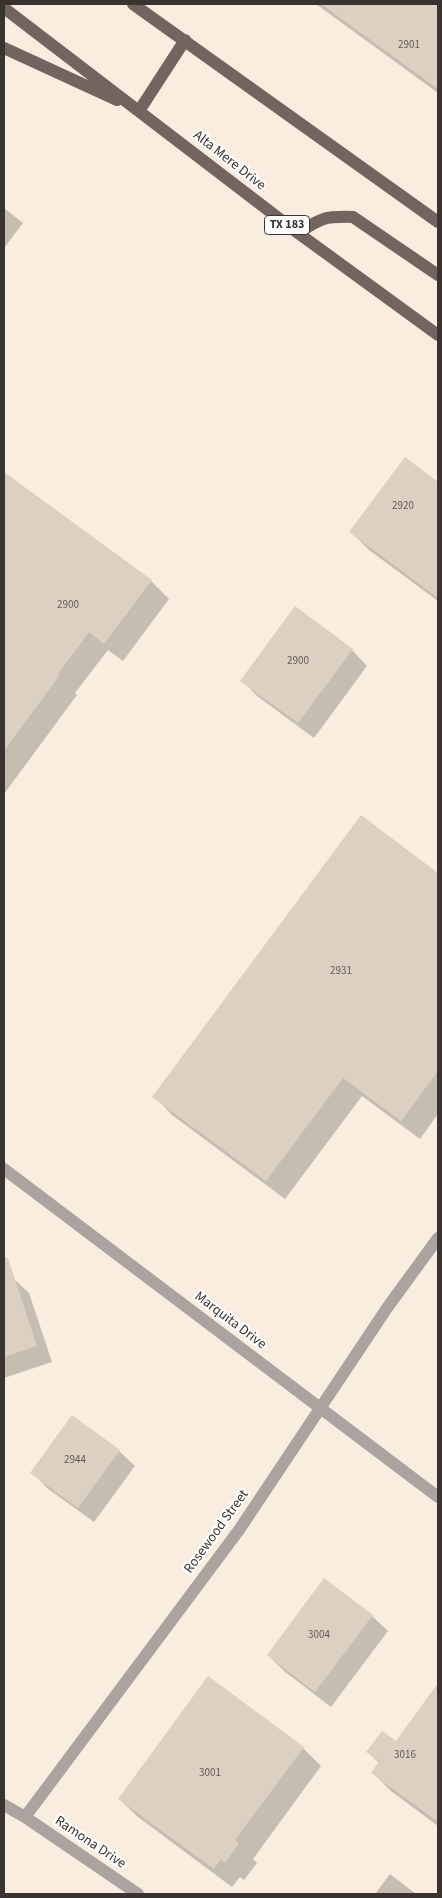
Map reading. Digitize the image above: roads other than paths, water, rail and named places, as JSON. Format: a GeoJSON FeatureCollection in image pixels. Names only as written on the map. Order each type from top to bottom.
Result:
{"type":"FeatureCollection","features":[{"type":"Feature","properties":{"kind":"main road"},"geometry":{"type":"LineString","coordinates":[[133,4],[438,222]]}},
{"type":"Feature","properties":{"kind":"main road","name":"Alta Mere Drive"},"geometry":{"type":"LineString","coordinates":[[4,8],[298,234],[438,335]]}},
{"type":"Feature","properties":{"kind":"main road"},"geometry":{"type":"LineString","coordinates":[[4,48],[139,111],[185,40]]}},
{"type":"Feature","properties":{"kind":"main road"},"geometry":{"type":"LineString","coordinates":[[298,234],[318,219],[336,216],[353,217],[438,275]]}},
{"type":"Feature","properties":{"kind":"street","name":"Marquita Drive"},"geometry":{"type":"LineString","coordinates":[[4,1169],[438,1497]]}},
{"type":"Feature","properties":{"kind":"street","name":"Rosewood Street"},"geometry":{"type":"LineString","coordinates":[[25,1817],[239,1530],[387,1308],[438,1238]]}},
{"type":"Feature","properties":{"kind":"street"},"geometry":{"type":"LineString","coordinates":[[4,1805],[25,1817]]}},
{"type":"Feature","properties":{"kind":"street","name":"Ramona Drive"},"geometry":{"type":"LineString","coordinates":[[25,1817],[138,1894]]}}]}
